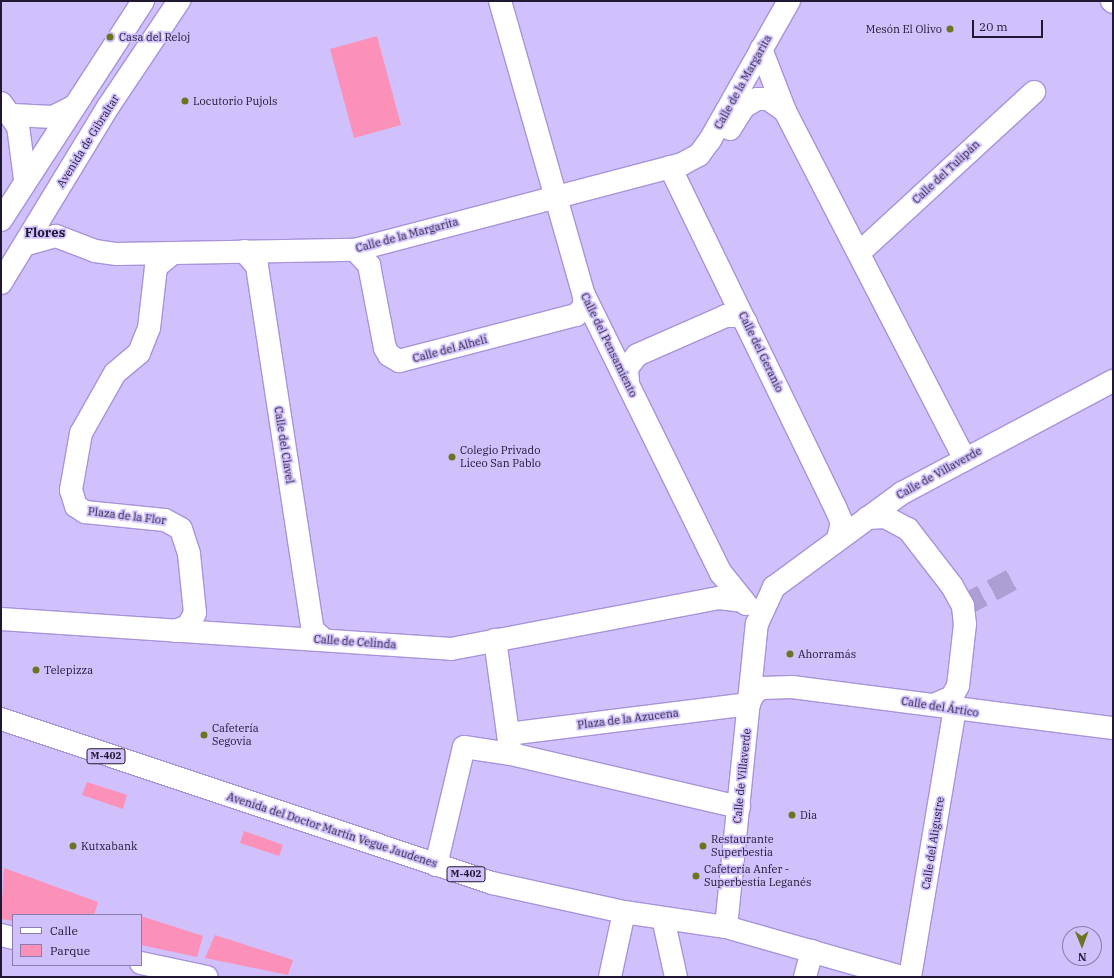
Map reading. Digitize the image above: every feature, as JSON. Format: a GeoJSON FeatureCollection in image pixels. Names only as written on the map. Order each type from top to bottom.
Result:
{"type":"FeatureCollection","features":[{"type":"Feature","properties":{"kind":"main road"},"geometry":{"type":"LineString","coordinates":[[1,220],[25,179],[143,1]]}},
{"type":"Feature","properties":{"kind":"main road","name":"Avenida de Gibraltar"},"geometry":{"type":"LineString","coordinates":[[1,283],[108,108],[179,1]]}},
{"type":"Feature","properties":{"kind":"main road","name":"Calle del Pensamiento"},"geometry":{"type":"LineString","coordinates":[[500,1],[554,198],[584,296],[724,577],[742,601]]}},
{"type":"Feature","properties":{"kind":"main road","name":"Calle de la Margarita"},"geometry":{"type":"LineString","coordinates":[[692,159],[710,140],[789,1]]}},
{"type":"Feature","properties":{"kind":"main road"},"geometry":{"type":"LineString","coordinates":[[761,49],[785,111],[964,458]]}},
{"type":"Feature","properties":{"kind":"main road","name":"Calle del Tulipán"},"geometry":{"type":"LineString","coordinates":[[859,253],[1034,92]]}},
{"type":"Feature","properties":{"kind":"main road","name":"Calle de la Margarita"},"geometry":{"type":"LineString","coordinates":[[24,245],[56,236],[103,253],[355,250],[670,167],[692,159],[715,148],[741,111],[753,101],[768,99],[785,111]]}},
{"type":"Feature","properties":{"kind":"main road"},"geometry":{"type":"LineString","coordinates":[[7,109],[52,117],[73,107]]}},
{"type":"Feature","properties":{"kind":"main road"},"geometry":{"type":"LineString","coordinates":[[7,109],[20,133],[25,179]]}},
{"type":"Feature","properties":{"kind":"main road","name":"Calle del Geranio"},"geometry":{"type":"LineString","coordinates":[[670,167],[841,519],[842,528],[838,538]]}},
{"type":"Feature","properties":{"kind":"main road","name":"Calle del Alhelí"},"geometry":{"type":"LineString","coordinates":[[355,250],[369,265],[385,348],[389,356],[399,361],[576,315],[584,307],[584,296]]}},
{"type":"Feature","properties":{"kind":"main road","name":"Calle del Clavel"},"geometry":{"type":"LineString","coordinates":[[244,251],[257,266],[313,630],[323,639]]}},
{"type":"Feature","properties":{"kind":"main road","name":"Plaza de la Flor"},"geometry":{"type":"LineString","coordinates":[[173,253],[159,261],[156,267],[150,324],[142,348],[135,359],[115,372],[83,429],[70,490],[76,506],[86,512],[165,520],[181,528],[190,554],[195,613],[188,626],[175,631]]}},
{"type":"Feature","properties":{"kind":"main road"},"geometry":{"type":"LineString","coordinates":[[628,383],[627,368],[637,355],[726,316],[739,316],[746,322]]}},
{"type":"Feature","properties":{"kind":"main road","name":"Calle de Villaverde"},"geometry":{"type":"LineString","coordinates":[[724,577],[747,594],[777,584],[838,538],[902,493],[964,458],[1113,381]]}},
{"type":"Feature","properties":{"kind":"main road"},"geometry":{"type":"LineString","coordinates":[[868,518],[885,517],[908,529],[952,586],[963,606],[965,624],[958,686],[946,706]]}},
{"type":"Feature","properties":{"kind":"main road"},"geometry":{"type":"LineString","coordinates":[[706,600],[721,587],[724,577]]}},
{"type":"Feature","properties":{"kind":"main road","name":"Calle de Villaverde"},"geometry":{"type":"LineString","coordinates":[[726,927],[757,624],[777,584]]}},
{"type":"Feature","properties":{"kind":"main road","name":"Calle de Celinda"},"geometry":{"type":"LineString","coordinates":[[1,619],[451,648],[706,600],[727,597],[742,601]]}},
{"type":"Feature","properties":{"kind":"main road"},"geometry":{"type":"LineString","coordinates":[[742,601],[757,624]]}},
{"type":"Feature","properties":{"kind":"main road"},"geometry":{"type":"LineString","coordinates":[[495,640],[509,744]]}},
{"type":"Feature","properties":{"kind":"main road","name":"Calle del Ártico"},"geometry":{"type":"LineString","coordinates":[[750,703],[754,693],[770,686],[946,706],[1113,728]]}},
{"type":"Feature","properties":{"kind":"main road","name":"Plaza de la Azucena"},"geometry":{"type":"LineString","coordinates":[[436,864],[464,747],[509,744],[750,703]]}},
{"type":"Feature","properties":{"kind":"main road","name":"Calle del Aligustre"},"geometry":{"type":"LineString","coordinates":[[910,977],[946,706]]}},
{"type":"Feature","properties":{"kind":"main road","name":"Avenida del Doctor Martín Vegue Jaudenes"},"geometry":{"type":"LineString","coordinates":[[1,720],[492,882],[624,912],[726,927],[902,977]]}},
{"type":"Feature","properties":{"kind":"main road","name":"Plaza de la Azucena"},"geometry":{"type":"LineString","coordinates":[[509,744],[739,807]]}},
{"type":"Feature","properties":{"kind":"main road"},"geometry":{"type":"LineString","coordinates":[[610,977],[624,912]]}},
{"type":"Feature","properties":{"kind":"main road"},"geometry":{"type":"LineString","coordinates":[[663,918],[676,977]]}},
{"type":"Feature","properties":{"kind":"main road"},"geometry":{"type":"LineString","coordinates":[[1,935],[12,938]]}},
{"type":"Feature","properties":{"kind":"main road"},"geometry":{"type":"LineString","coordinates":[[805,977],[812,951]]}},
{"type":"Feature","properties":{"kind":"main road"},"geometry":{"type":"LineString","coordinates":[[142,964],[207,977]]}},
{"type":"Feature","properties":{"kind":"green space"},"geometry":{"type":"Polygon","coordinates":[[[377,36],[401,125],[354,138],[330,49],[377,36]]]}},
{"type":"Feature","properties":{"kind":"green space"},"geometry":{"type":"Polygon","coordinates":[[[87,782],[127,795],[123,809],[82,795],[87,782]]]}},
{"type":"Feature","properties":{"kind":"green space"},"geometry":{"type":"Polygon","coordinates":[[[244,831],[283,845],[279,856],[240,843],[244,831]]]}},
{"type":"Feature","properties":{"kind":"green space"},"geometry":{"type":"Polygon","coordinates":[[[4,868],[98,902],[94,914],[12,914],[12,921],[1,919],[4,868]]]}},
{"type":"Feature","properties":{"kind":"green space"},"geometry":{"type":"Polygon","coordinates":[[[142,916],[203,936],[197,957],[142,945],[142,916]]]}},
{"type":"Feature","properties":{"kind":"green space"},"geometry":{"type":"Polygon","coordinates":[[[215,935],[293,960],[288,975],[205,958],[215,935]]]}},
{"type":"Feature","properties":{"kind":"tunnel"},"geometry":{"type":"LineString","coordinates":[[963,606],[1015,578]]}},
{"type":"Feature","properties":{"kind":"place","name":"Mesón El Olivo"},"geometry":{"type":"Point","coordinates":[950,29]}},
{"type":"Feature","properties":{"kind":"place","name":"Casa del Reloj"},"geometry":{"type":"Point","coordinates":[110,37]}},
{"type":"Feature","properties":{"kind":"place","name":"Locutorio Pujols"},"geometry":{"type":"Point","coordinates":[185,101]}},
{"type":"Feature","properties":{"kind":"place","name":"Colegio Privado Liceo San Pablo"},"geometry":{"type":"Point","coordinates":[452,457]}},
{"type":"Feature","properties":{"kind":"place","name":"Ahorramás"},"geometry":{"type":"Point","coordinates":[790,654]}},
{"type":"Feature","properties":{"kind":"place","name":"Telepizza"},"geometry":{"type":"Point","coordinates":[36,670]}},
{"type":"Feature","properties":{"kind":"place","name":"Cafetería Segovia"},"geometry":{"type":"Point","coordinates":[204,735]}},
{"type":"Feature","properties":{"kind":"place","name":"Dia"},"geometry":{"type":"Point","coordinates":[792,815]}},
{"type":"Feature","properties":{"kind":"place","name":"Kutxabank"},"geometry":{"type":"Point","coordinates":[73,846]}},
{"type":"Feature","properties":{"kind":"place","name":"Restaurante Superbestia"},"geometry":{"type":"Point","coordinates":[703,846]}},
{"type":"Feature","properties":{"kind":"place","name":"Cafetería Anfer - Superbestia Leganés"},"geometry":{"type":"Point","coordinates":[696,876]}},
{"type":"Feature","properties":{"kind":"district","name":"Flores"},"geometry":{"type":"Point","coordinates":[45,233]}}]}
